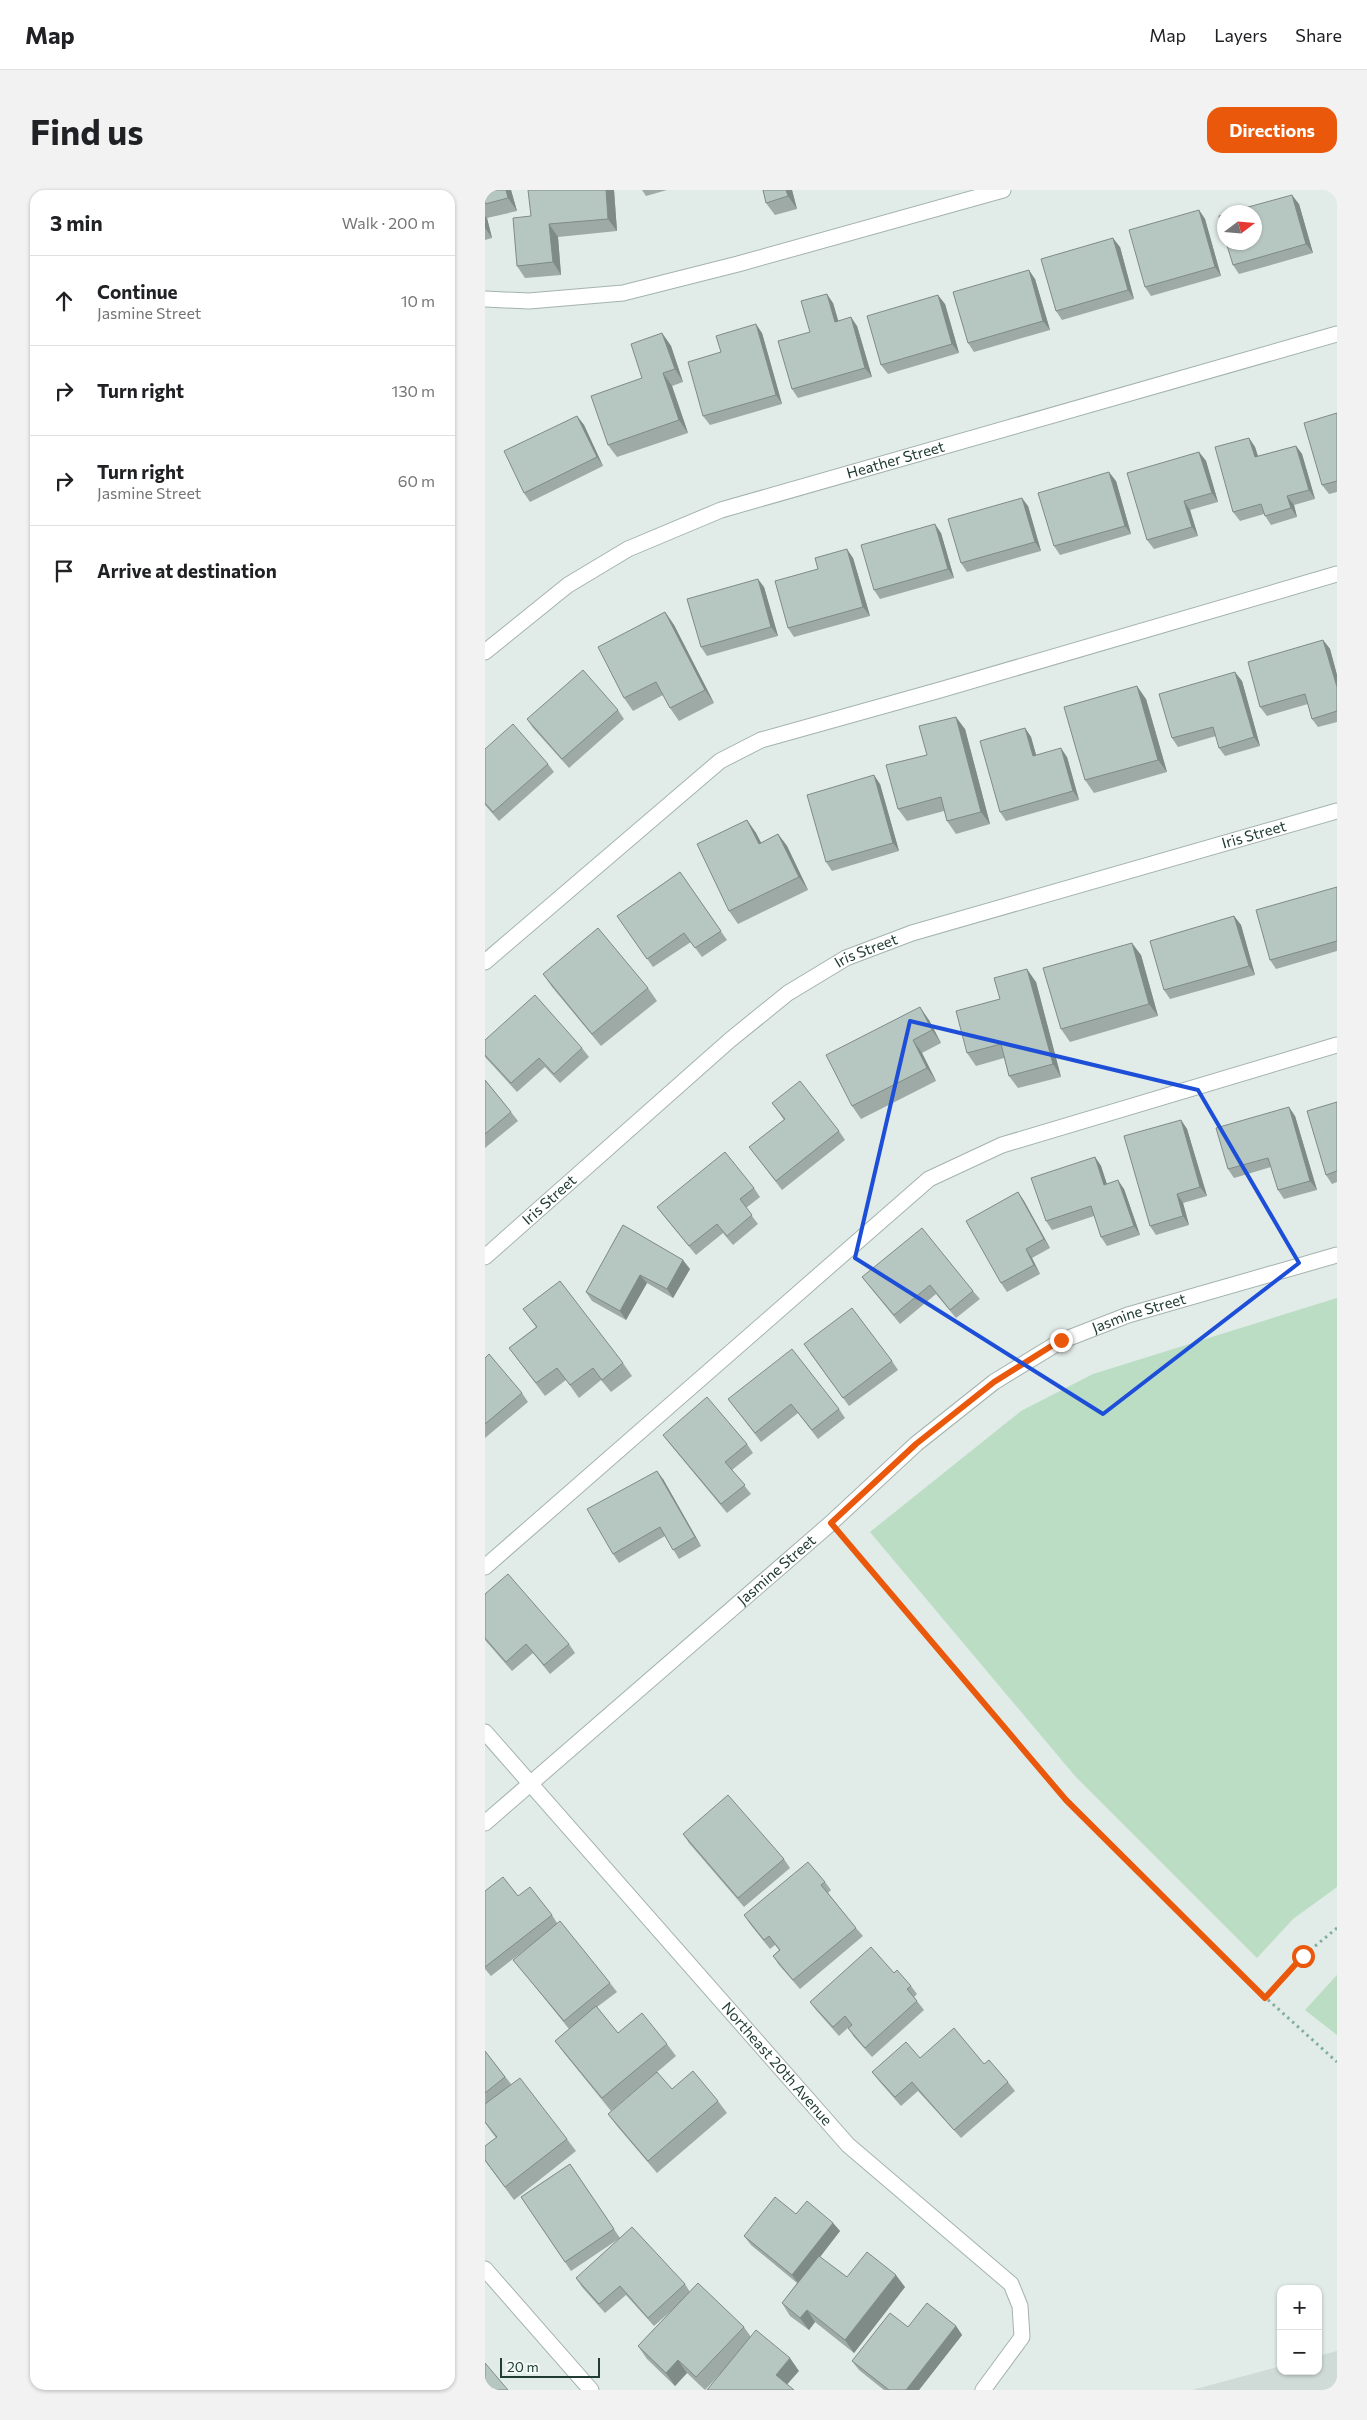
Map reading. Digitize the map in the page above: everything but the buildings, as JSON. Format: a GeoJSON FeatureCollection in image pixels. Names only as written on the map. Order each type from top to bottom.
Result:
{"type":"FeatureCollection","features":[{"type":"Feature","properties":{"kind":"street"},"geometry":{"type":"LineString","coordinates":[[485,299],[529,301],[623,293],[738,264],[1003,190]]}},
{"type":"Feature","properties":{"kind":"street","name":"Heather Street"},"geometry":{"type":"LineString","coordinates":[[485,652],[568,585],[628,549],[721,510],[1337,334]]}},
{"type":"Feature","properties":{"kind":"street"},"geometry":{"type":"LineString","coordinates":[[485,962],[720,761],[761,740],[940,690],[1337,574]]}},
{"type":"Feature","properties":{"kind":"street","name":"Iris Street"},"geometry":{"type":"LineString","coordinates":[[485,1257],[730,1040],[788,993],[846,958],[912,934],[1337,811]]}},
{"type":"Feature","properties":{"kind":"street"},"geometry":{"type":"LineString","coordinates":[[485,1567],[929,1179],[1002,1145],[1337,1045]]}},
{"type":"Feature","properties":{"kind":"street","name":"Jasmine Street"},"geometry":{"type":"LineString","coordinates":[[485,1823],[831,1523],[916,1444],[994,1382],[1061,1340],[1129,1315],[1337,1256]]}},
{"type":"Feature","properties":{"kind":"street","name":"Northeast 20th Avenue"},"geometry":{"type":"LineString","coordinates":[[485,1732],[848,2145],[1011,2284],[1020,2306],[1021,2337],[983,2390]]}},
{"type":"Feature","properties":{"kind":"street"},"geometry":{"type":"LineString","coordinates":[[485,2269],[591,2390]]}},
{"type":"Feature","properties":{"kind":"path"},"geometry":{"type":"LineString","coordinates":[[831,1523],[1066,1800],[1265,1998],[1337,2062]]}},
{"type":"Feature","properties":{"kind":"path"},"geometry":{"type":"LineString","coordinates":[[1265,1998],[1303,1956],[1337,1928]]}},
{"type":"Feature","properties":{"kind":"highlighted area"},"geometry":{"type":"Polygon","coordinates":[[[910,1021],[1198,1090],[1299,1263],[1103,1414],[855,1258],[910,1021]]]}},
{"type":"Feature","properties":{"kind":"shaded area"},"geometry":{"type":"Polygon","coordinates":[[[1337,2351],[1337,2390],[1192,2390],[1277,2367],[1277,2375],[1322,2375],[1322,2355],[1337,2351]]]}},
{"type":"Feature","properties":{"kind":"green space"},"geometry":{"type":"Polygon","coordinates":[[[1337,1298],[1337,1887],[1293,1919],[1257,1958],[1075,1776],[870,1532],[1021,1411],[1093,1374],[1337,1298]]]}},
{"type":"Feature","properties":{"kind":"green space"},"geometry":{"type":"Polygon","coordinates":[[[1337,1975],[1337,2035],[1305,2010],[1337,1975]]]}},
{"type":"Feature","properties":{"kind":"route"},"geometry":{"type":"LineString","coordinates":[[1061,1340],[994,1382],[916,1444],[831,1523],[1066,1800],[1265,1998],[1303,1956]]}}]}
